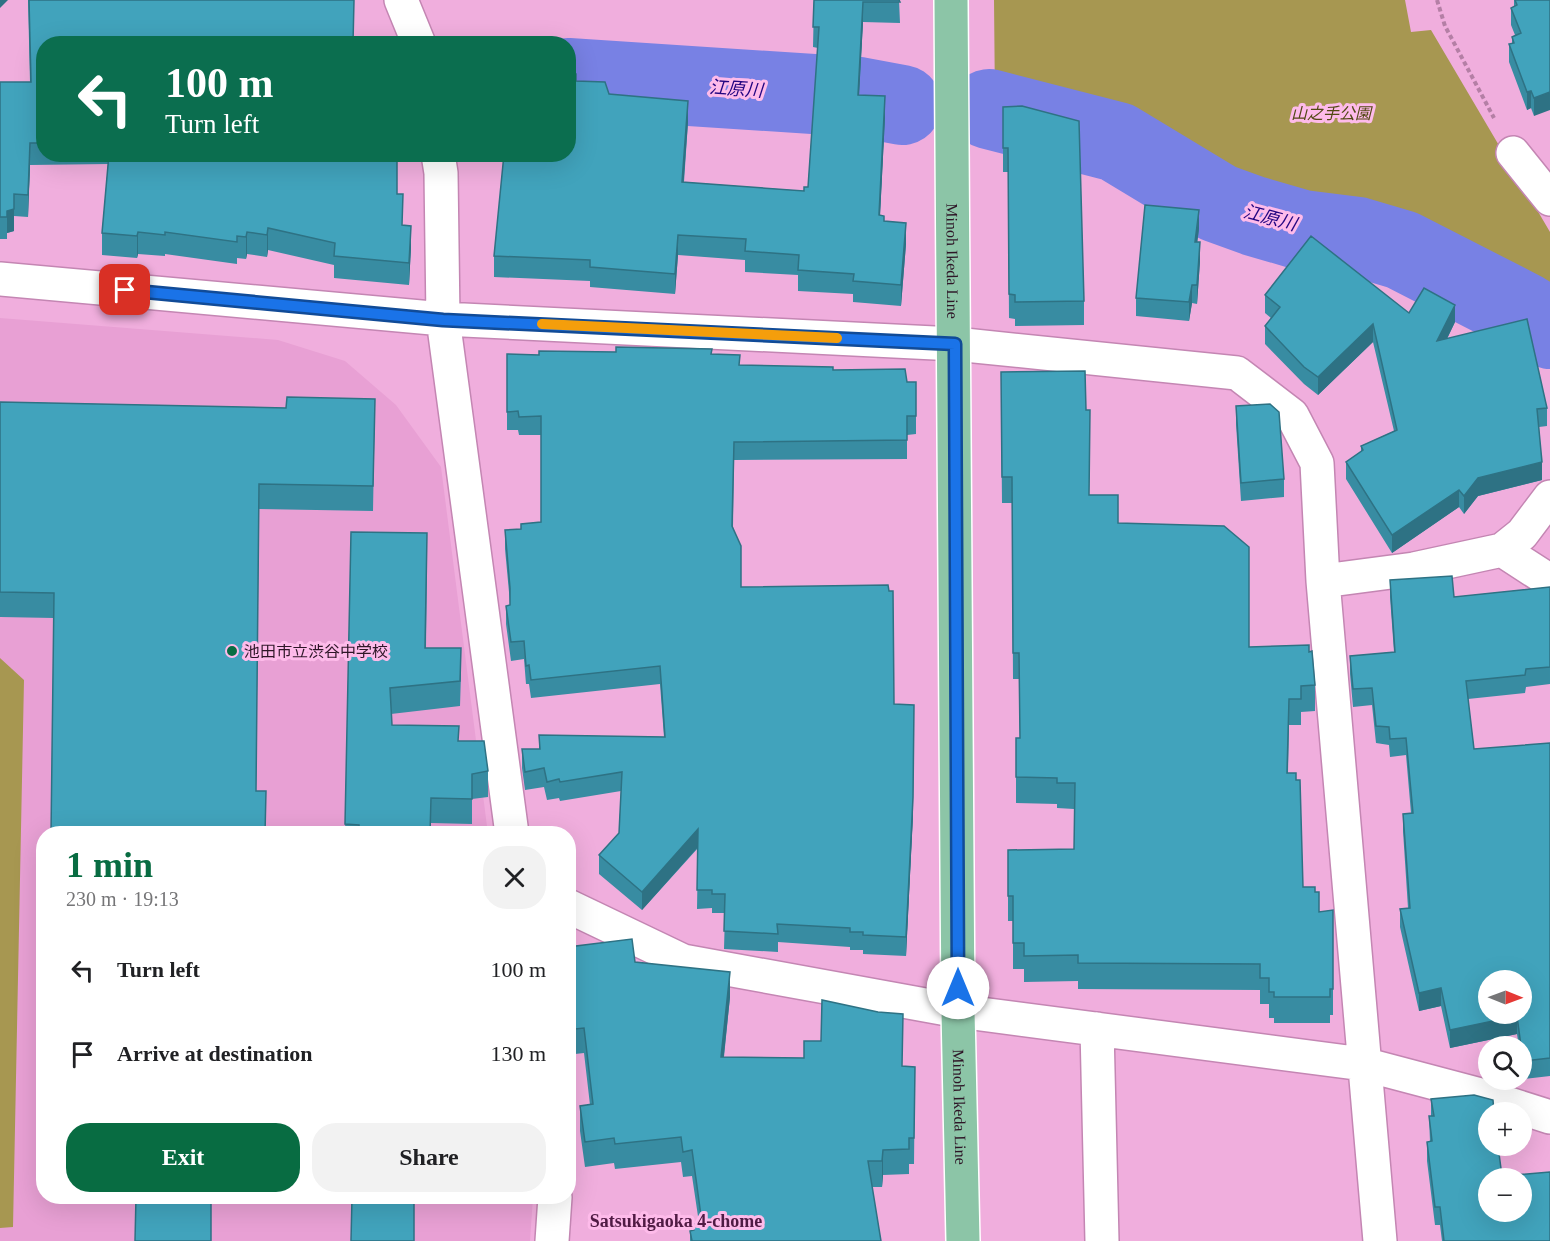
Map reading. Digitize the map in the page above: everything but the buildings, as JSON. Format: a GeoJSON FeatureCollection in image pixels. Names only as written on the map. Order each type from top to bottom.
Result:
{"type":"FeatureCollection","features":[{"type":"Feature","properties":{"kind":"main road","name":"Minoh Ikeda Line"},"geometry":{"type":"LineString","coordinates":[[951,0],[958,1011],[963,1241]]}},
{"type":"Feature","properties":{"kind":"street"},"geometry":{"type":"LineString","coordinates":[[401,0],[416,36]]}},
{"type":"Feature","properties":{"kind":"street"},"geometry":{"type":"LineString","coordinates":[[1513,153],[1550,199]]}},
{"type":"Feature","properties":{"kind":"street"},"geometry":{"type":"LineString","coordinates":[[439,162],[443,320],[511,826]]}},
{"type":"Feature","properties":{"kind":"street"},"geometry":{"type":"LineString","coordinates":[[0,279],[443,320],[955,344],[1237,373],[1292,415],[1317,463],[1323,581],[1380,1241]]}},
{"type":"Feature","properties":{"kind":"street"},"geometry":{"type":"LineString","coordinates":[[1323,581],[1414,569],[1502,550],[1522,534],[1550,497]]}},
{"type":"Feature","properties":{"kind":"street"},"geometry":{"type":"LineString","coordinates":[[1502,550],[1550,581]]}},
{"type":"Feature","properties":{"kind":"street"},"geometry":{"type":"LineString","coordinates":[[576,910],[683,961],[958,1011],[1363,1064],[1484,1095],[1550,1117]]}},
{"type":"Feature","properties":{"kind":"street"},"geometry":{"type":"LineString","coordinates":[[1097,1029],[1102,1241]]}},
{"type":"Feature","properties":{"kind":"street"},"geometry":{"type":"LineString","coordinates":[[552,1241],[555,1204]]}},
{"type":"Feature","properties":{"kind":"path"},"geometry":{"type":"LineString","coordinates":[[1437,0],[1445,26],[1513,153]]}},
{"type":"Feature","properties":{"kind":"shaded area","name":"池田市立渋谷中学校"},"geometry":{"type":"Polygon","coordinates":[[[0,318],[278,340],[345,361],[396,405],[441,467],[487,826],[36,826],[36,1204],[533,1204],[530,1241],[0,1241],[0,318]]]}},
{"type":"Feature","properties":{"kind":"green space","name":"山之手公園"},"geometry":{"type":"Polygon","coordinates":[[[994,0],[1405,0],[1411,32],[1431,30],[1550,232],[1550,319],[1404,239],[1316,226],[1251,211],[1109,133],[995,105],[994,0]]]}},
{"type":"Feature","properties":{"kind":"green space"},"geometry":{"type":"Polygon","coordinates":[[[0,658],[24,680],[13,1227],[0,1228],[0,658]]]}},
{"type":"Feature","properties":{"kind":"waterway","name":"江原川"},"geometry":{"type":"LineString","coordinates":[[576,79],[859,97],[902,105]]}},
{"type":"Feature","properties":{"kind":"waterway","name":"江原川"},"geometry":{"type":"LineString","coordinates":[[989,109],[1117,142],[1218,203],[1254,216],[1302,230],[1358,237],[1402,250],[1523,312],[1550,329]]}},
{"type":"Feature","properties":{"kind":"slow traffic"},"geometry":{"type":"LineString","coordinates":[[542,324],[837,338]]}},
{"type":"Feature","properties":{"kind":"place","name":"池田市立渋谷中学校"},"geometry":{"type":"Point","coordinates":[232,651]}},
{"type":"Feature","properties":{"kind":"district","name":"Satsukigaoka 4-chome"},"geometry":{"type":"Point","coordinates":[676,1221]}},
{"type":"Feature","properties":{"kind":"route"},"geometry":{"type":"LineString","coordinates":[[125,290],[443,320],[955,344],[958,988]]}}]}
